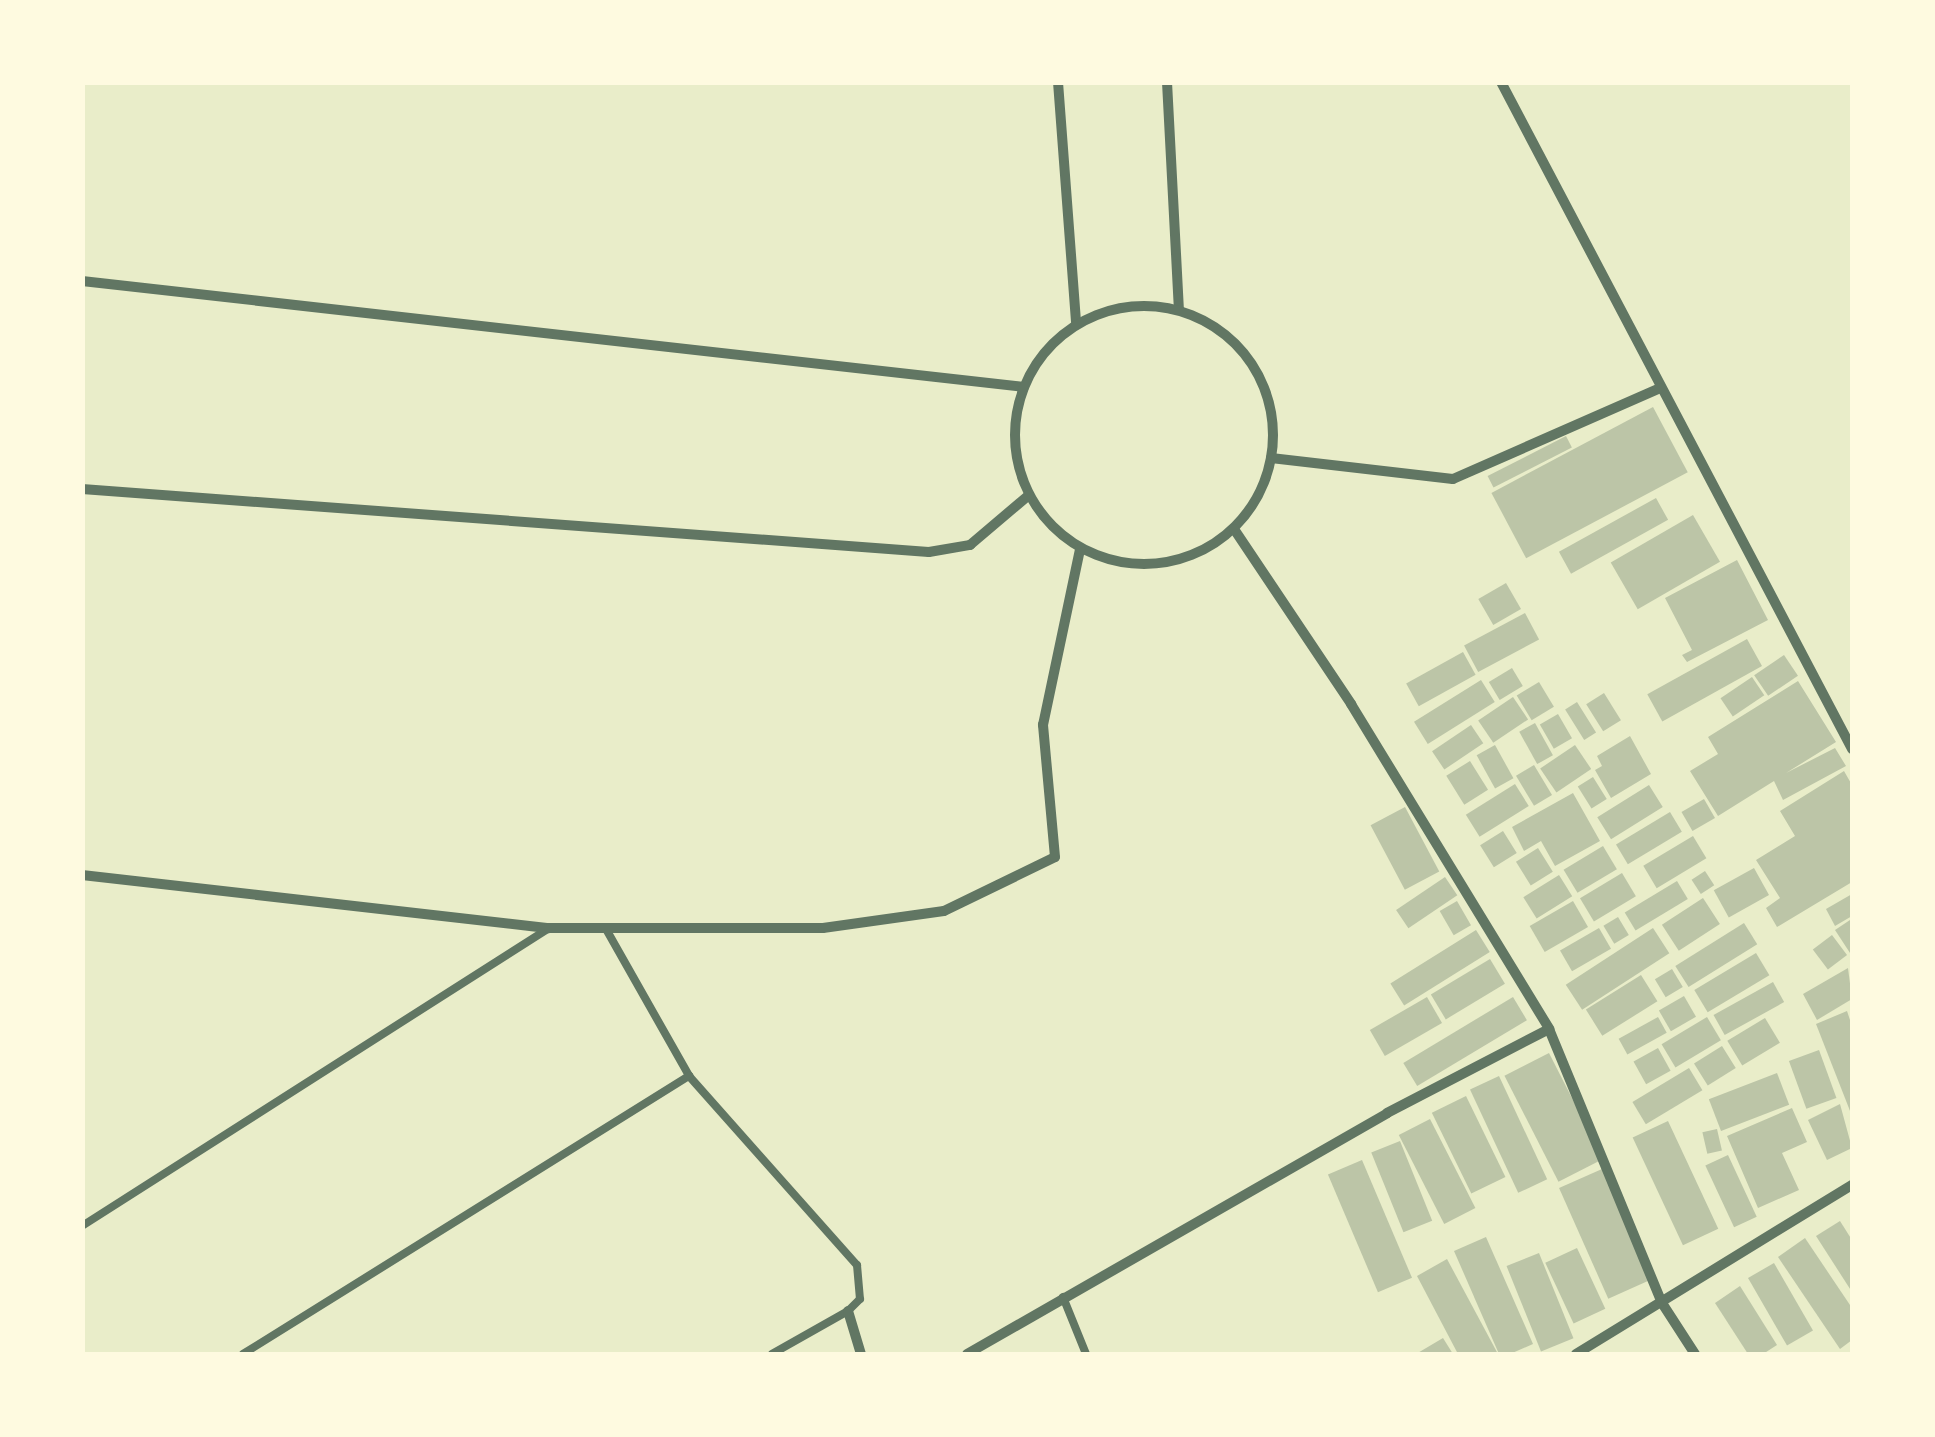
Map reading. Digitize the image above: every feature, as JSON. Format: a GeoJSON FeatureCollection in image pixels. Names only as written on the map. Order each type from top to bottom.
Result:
{"type":"FeatureCollection","features":[{"type":"Feature","properties":{"kind":"street"},"geometry":{"type":"LineString","coordinates":[[1058,82],[1076,324]]}},
{"type":"Feature","properties":{"kind":"street"},"geometry":{"type":"LineString","coordinates":[[1167,82],[1179,310]]}},
{"type":"Feature","properties":{"kind":"street"},"geometry":{"type":"LineString","coordinates":[[1501,82],[1852,749]]}},
{"type":"Feature","properties":{"kind":"street"},"geometry":{"type":"LineString","coordinates":[[82,281],[1024,387]]}},
{"type":"Feature","properties":{"kind":"street"},"geometry":{"type":"LineString","coordinates":[[1144,305],[1179,310],[1214,326],[1242,351],[1262,383],[1272,420],[1271,458],[1258,496],[1234,529],[1200,552],[1160,564],[1120,563],[1080,548],[1051,526],[1029,495],[1016,423],[1024,387],[1044,352],[1076,324],[1144,305]]}},
{"type":"Feature","properties":{"kind":"street"},"geometry":{"type":"LineString","coordinates":[[1271,458],[1453,478],[1660,388]]}},
{"type":"Feature","properties":{"kind":"street"},"geometry":{"type":"LineString","coordinates":[[82,488],[929,552],[970,545],[1029,495]]}},
{"type":"Feature","properties":{"kind":"street"},"geometry":{"type":"LineString","coordinates":[[1234,529],[1351,704],[1549,1029],[1662,1303],[1696,1354]]}},
{"type":"Feature","properties":{"kind":"street"},"geometry":{"type":"LineString","coordinates":[[82,875],[550,928],[823,928],[944,911],[1055,857],[1043,725],[1080,548]]}},
{"type":"Feature","properties":{"kind":"street"},"geometry":{"type":"LineString","coordinates":[[967,1354],[1063,1296],[1549,1029]]}},
{"type":"Feature","properties":{"kind":"street"},"geometry":{"type":"LineString","coordinates":[[1576,1354],[1852,1185]]}},
{"type":"Feature","properties":{"kind":"street"},"geometry":{"type":"LineString","coordinates":[[848,1311],[860,1354]]}},
{"type":"Feature","properties":{"kind":"lane"},"geometry":{"type":"LineString","coordinates":[[82,1226],[550,928]]}},
{"type":"Feature","properties":{"kind":"lane"},"geometry":{"type":"LineString","coordinates":[[606,929],[690,1076],[857,1264],[860,1299],[848,1311],[772,1354]]}},
{"type":"Feature","properties":{"kind":"lane"},"geometry":{"type":"LineString","coordinates":[[243,1354],[690,1076]]}},
{"type":"Feature","properties":{"kind":"lane"},"geometry":{"type":"LineString","coordinates":[[1063,1296],[1086,1354]]}},
{"type":"Feature","properties":{"kind":"building"},"geometry":{"type":"Polygon","coordinates":[[[1653,407],[1688,472],[1526,558],[1491,493],[1653,407]]]}},
{"type":"Feature","properties":{"kind":"building"},"geometry":{"type":"Polygon","coordinates":[[[1566,436],[1572,448],[1493,488],[1488,476],[1566,436]]]}},
{"type":"Feature","properties":{"kind":"building"},"geometry":{"type":"Polygon","coordinates":[[[1656,498],[1668,520],[1571,574],[1559,552],[1656,498]]]}},
{"type":"Feature","properties":{"kind":"building"},"geometry":{"type":"Polygon","coordinates":[[[1693,515],[1720,562],[1638,609],[1611,562],[1693,515]]]}},
{"type":"Feature","properties":{"kind":"building"},"geometry":{"type":"Polygon","coordinates":[[[1737,560],[1768,620],[1687,662],[1682,655],[1692,650],[1665,598],[1737,560]]]}},
{"type":"Feature","properties":{"kind":"building"},"geometry":{"type":"Polygon","coordinates":[[[1506,583],[1521,609],[1493,625],[1478,599],[1506,583]]]}},
{"type":"Feature","properties":{"kind":"building"},"geometry":{"type":"Polygon","coordinates":[[[1525,613],[1539,639],[1478,672],[1464,645],[1525,613]]]}},
{"type":"Feature","properties":{"kind":"building"},"geometry":{"type":"Polygon","coordinates":[[[1747,639],[1762,666],[1662,721],[1647,694],[1747,639]]]}},
{"type":"Feature","properties":{"kind":"building"},"geometry":{"type":"Polygon","coordinates":[[[1463,652],[1476,675],[1419,706],[1406,684],[1463,652]]]}},
{"type":"Feature","properties":{"kind":"building"},"geometry":{"type":"Polygon","coordinates":[[[1784,655],[1798,676],[1768,696],[1754,675],[1784,655]]]}},
{"type":"Feature","properties":{"kind":"building"},"geometry":{"type":"Polygon","coordinates":[[[1512,668],[1523,686],[1500,700],[1489,682],[1512,668]]]}},
{"type":"Feature","properties":{"kind":"building"},"geometry":{"type":"Polygon","coordinates":[[[1752,677],[1764,695],[1733,716],[1720,698],[1752,677]]]}},
{"type":"Feature","properties":{"kind":"building"},"geometry":{"type":"Polygon","coordinates":[[[1481,680],[1495,702],[1428,744],[1414,722],[1481,680]]]}},
{"type":"Feature","properties":{"kind":"building"},"geometry":{"type":"Polygon","coordinates":[[[1798,681],[1836,742],[1786,773],[1835,748],[1846,766],[1783,800],[1774,781],[1718,816],[1690,771],[1718,754],[1708,737],[1798,681]]]}},
{"type":"Feature","properties":{"kind":"building"},"geometry":{"type":"Polygon","coordinates":[[[1539,682],[1554,707],[1532,720],[1517,695],[1539,682]]]}},
{"type":"Feature","properties":{"kind":"building"},"geometry":{"type":"Polygon","coordinates":[[[1604,693],[1621,720],[1603,731],[1586,704],[1604,693]]]}},
{"type":"Feature","properties":{"kind":"building"},"geometry":{"type":"Polygon","coordinates":[[[1513,697],[1528,719],[1493,743],[1478,720],[1513,697]]]}},
{"type":"Feature","properties":{"kind":"building"},"geometry":{"type":"Polygon","coordinates":[[[1577,702],[1596,733],[1584,740],[1565,709],[1577,702]]]}},
{"type":"Feature","properties":{"kind":"building"},"geometry":{"type":"Polygon","coordinates":[[[1558,714],[1572,738],[1554,749],[1540,724],[1558,714]]]}},
{"type":"Feature","properties":{"kind":"building"},"geometry":{"type":"Polygon","coordinates":[[[1535,723],[1553,755],[1537,764],[1519,732],[1535,723]]]}},
{"type":"Feature","properties":{"kind":"building"},"geometry":{"type":"Polygon","coordinates":[[[1471,725],[1483,743],[1444,770],[1432,751],[1471,725]]]}},
{"type":"Feature","properties":{"kind":"building"},"geometry":{"type":"Polygon","coordinates":[[[1630,736],[1651,774],[1611,798],[1595,770],[1602,766],[1597,756],[1630,736]]]}},
{"type":"Feature","properties":{"kind":"building"},"geometry":{"type":"Polygon","coordinates":[[[1495,745],[1513,778],[1495,788],[1477,755],[1495,745]]]}},
{"type":"Feature","properties":{"kind":"building"},"geometry":{"type":"Polygon","coordinates":[[[1575,745],[1591,769],[1556,793],[1540,768],[1575,745]]]}},
{"type":"Feature","properties":{"kind":"building"},"geometry":{"type":"Polygon","coordinates":[[[1470,761],[1488,790],[1464,805],[1446,776],[1470,761]]]}},
{"type":"Feature","properties":{"kind":"building"},"geometry":{"type":"Polygon","coordinates":[[[1534,765],[1552,795],[1534,806],[1516,776],[1534,765]]]}},
{"type":"Feature","properties":{"kind":"building"},"geometry":{"type":"Polygon","coordinates":[[[1844,771],[1852,785],[1852,882],[1777,927],[1766,908],[1780,898],[1756,860],[1795,836],[1780,811],[1844,771]]]}},
{"type":"Feature","properties":{"kind":"building"},"geometry":{"type":"Polygon","coordinates":[[[1593,777],[1607,799],[1592,809],[1578,787],[1593,777]]]}},
{"type":"Feature","properties":{"kind":"building"},"geometry":{"type":"Polygon","coordinates":[[[1515,784],[1529,806],[1480,837],[1466,815],[1515,784]]]}},
{"type":"Feature","properties":{"kind":"building"},"geometry":{"type":"Polygon","coordinates":[[[1649,785],[1663,807],[1611,839],[1597,817],[1649,785]]]}},
{"type":"Feature","properties":{"kind":"building"},"geometry":{"type":"Polygon","coordinates":[[[1573,793],[1600,841],[1555,866],[1541,841],[1524,851],[1512,827],[1573,793]]]}},
{"type":"Feature","properties":{"kind":"building"},"geometry":{"type":"Polygon","coordinates":[[[1704,799],[1715,818],[1692,831],[1681,812],[1704,799]]]}},
{"type":"Feature","properties":{"kind":"building"},"geometry":{"type":"Polygon","coordinates":[[[1405,807],[1439,871],[1405,890],[1371,825],[1405,807]]]}},
{"type":"Feature","properties":{"kind":"building"},"geometry":{"type":"Polygon","coordinates":[[[1670,812],[1682,832],[1628,864],[1616,844],[1670,812]]]}},
{"type":"Feature","properties":{"kind":"building"},"geometry":{"type":"Polygon","coordinates":[[[1503,831],[1517,853],[1494,867],[1480,845],[1503,831]]]}},
{"type":"Feature","properties":{"kind":"building"},"geometry":{"type":"Polygon","coordinates":[[[1693,836],[1706,858],[1657,888],[1643,866],[1693,836]]]}},
{"type":"Feature","properties":{"kind":"building"},"geometry":{"type":"Polygon","coordinates":[[[1603,846],[1617,869],[1577,893],[1564,870],[1603,846]]]}},
{"type":"Feature","properties":{"kind":"building"},"geometry":{"type":"Polygon","coordinates":[[[1538,848],[1553,872],[1531,886],[1516,862],[1538,848]]]}},
{"type":"Feature","properties":{"kind":"building"},"geometry":{"type":"Polygon","coordinates":[[[1754,868],[1769,895],[1729,917],[1714,890],[1754,868]]]}},
{"type":"Feature","properties":{"kind":"building"},"geometry":{"type":"Polygon","coordinates":[[[1705,871],[1714,885],[1701,894],[1692,880],[1705,871]]]}},
{"type":"Feature","properties":{"kind":"building"},"geometry":{"type":"Polygon","coordinates":[[[1622,873],[1636,896],[1594,921],[1580,898],[1622,873]]]}},
{"type":"Feature","properties":{"kind":"building"},"geometry":{"type":"Polygon","coordinates":[[[1559,875],[1572,896],[1537,918],[1523,897],[1559,875]]]}},
{"type":"Feature","properties":{"kind":"building"},"geometry":{"type":"Polygon","coordinates":[[[1445,877],[1457,895],[1408,928],[1396,910],[1445,877]]]}},
{"type":"Feature","properties":{"kind":"building"},"geometry":{"type":"Polygon","coordinates":[[[1677,881],[1688,899],[1636,930],[1625,912],[1677,881]]]}},
{"type":"Feature","properties":{"kind":"building"},"geometry":{"type":"Polygon","coordinates":[[[1852,894],[1852,916],[1835,926],[1826,909],[1852,894]]]}},
{"type":"Feature","properties":{"kind":"building"},"geometry":{"type":"Polygon","coordinates":[[[1703,898],[1720,924],[1679,951],[1662,925],[1703,898]]]}},
{"type":"Feature","properties":{"kind":"building"},"geometry":{"type":"Polygon","coordinates":[[[1457,901],[1471,925],[1454,935],[1440,911],[1457,901]]]}},
{"type":"Feature","properties":{"kind":"building"},"geometry":{"type":"Polygon","coordinates":[[[1573,901],[1588,927],[1545,952],[1530,926],[1573,901]]]}},
{"type":"Feature","properties":{"kind":"building"},"geometry":{"type":"Polygon","coordinates":[[[1618,917],[1629,935],[1614,944],[1603,926],[1618,917]]]}},
{"type":"Feature","properties":{"kind":"building"},"geometry":{"type":"Polygon","coordinates":[[[1850,920],[1852,924],[1852,956],[1835,930],[1850,920]]]}},
{"type":"Feature","properties":{"kind":"building"},"geometry":{"type":"Polygon","coordinates":[[[1744,923],[1757,944],[1689,987],[1675,966],[1744,923]]]}},
{"type":"Feature","properties":{"kind":"building"},"geometry":{"type":"Polygon","coordinates":[[[1599,928],[1611,949],[1572,971],[1560,951],[1599,928]]]}},
{"type":"Feature","properties":{"kind":"building"},"geometry":{"type":"Polygon","coordinates":[[[1653,928],[1669,953],[1582,1010],[1566,985],[1653,928]]]}},
{"type":"Feature","properties":{"kind":"building"},"geometry":{"type":"Polygon","coordinates":[[[1476,930],[1490,952],[1404,1006],[1390,984],[1476,930]]]}},
{"type":"Feature","properties":{"kind":"building"},"geometry":{"type":"Polygon","coordinates":[[[1832,935],[1847,955],[1828,969],[1813,949],[1832,935]]]}},
{"type":"Feature","properties":{"kind":"building"},"geometry":{"type":"Polygon","coordinates":[[[1756,953],[1769,975],[1708,1012],[1694,990],[1756,953]]]}},
{"type":"Feature","properties":{"kind":"building"},"geometry":{"type":"Polygon","coordinates":[[[1490,959],[1505,984],[1446,1019],[1431,995],[1490,959]]]}},
{"type":"Feature","properties":{"kind":"building"},"geometry":{"type":"Polygon","coordinates":[[[1848,968],[1852,999],[1817,1020],[1803,994],[1848,968]]]}},
{"type":"Feature","properties":{"kind":"building"},"geometry":{"type":"Polygon","coordinates":[[[1672,969],[1683,987],[1666,997],[1655,979],[1672,969]]]}},
{"type":"Feature","properties":{"kind":"building"},"geometry":{"type":"Polygon","coordinates":[[[1641,975],[1657,1001],[1602,1036],[1586,1009],[1641,975]]]}},
{"type":"Feature","properties":{"kind":"building"},"geometry":{"type":"Polygon","coordinates":[[[1773,982],[1784,1002],[1725,1035],[1714,1015],[1773,982]]]}},
{"type":"Feature","properties":{"kind":"building"},"geometry":{"type":"Polygon","coordinates":[[[1684,996],[1696,1017],[1671,1031],[1659,1010],[1684,996]]]}},
{"type":"Feature","properties":{"kind":"building"},"geometry":{"type":"Polygon","coordinates":[[[1427,997],[1442,1023],[1385,1056],[1370,1030],[1427,997]]]}},
{"type":"Feature","properties":{"kind":"building"},"geometry":{"type":"Polygon","coordinates":[[[1513,997],[1527,1020],[1417,1086],[1403,1063],[1513,997]]]}},
{"type":"Feature","properties":{"kind":"building"},"geometry":{"type":"Polygon","coordinates":[[[1847,1011],[1852,1026],[1852,1116],[1816,1024],[1847,1011]]]}},
{"type":"Feature","properties":{"kind":"building"},"geometry":{"type":"Polygon","coordinates":[[[1658,1017],[1667,1033],[1627,1055],[1619,1039],[1658,1017]]]}},
{"type":"Feature","properties":{"kind":"building"},"geometry":{"type":"Polygon","coordinates":[[[1707,1017],[1721,1040],[1675,1067],[1662,1044],[1707,1017]]]}},
{"type":"Feature","properties":{"kind":"building"},"geometry":{"type":"Polygon","coordinates":[[[1765,1018],[1780,1043],[1742,1066],[1727,1041],[1765,1018]]]}},
{"type":"Feature","properties":{"kind":"building"},"geometry":{"type":"Polygon","coordinates":[[[1722,1046],[1736,1068],[1708,1086],[1694,1063],[1722,1046]]]}},
{"type":"Feature","properties":{"kind":"building"},"geometry":{"type":"Polygon","coordinates":[[[1658,1048],[1671,1071],[1646,1084],[1634,1062],[1658,1048]]]}},
{"type":"Feature","properties":{"kind":"building"},"geometry":{"type":"Polygon","coordinates":[[[1819,1050],[1836,1098],[1806,1109],[1789,1061],[1819,1050]]]}},
{"type":"Feature","properties":{"kind":"building"},"geometry":{"type":"Polygon","coordinates":[[[1549,1053],[1603,1159],[1558,1182],[1504,1076],[1549,1053]]]}},
{"type":"Feature","properties":{"kind":"building"},"geometry":{"type":"Polygon","coordinates":[[[1689,1068],[1702,1090],[1646,1124],[1632,1102],[1689,1068]]]}},
{"type":"Feature","properties":{"kind":"building"},"geometry":{"type":"Polygon","coordinates":[[[1777,1073],[1789,1105],[1721,1131],[1709,1099],[1777,1073]]]}},
{"type":"Feature","properties":{"kind":"building"},"geometry":{"type":"Polygon","coordinates":[[[1499,1076],[1547,1179],[1518,1193],[1470,1090],[1499,1076]]]}},
{"type":"Feature","properties":{"kind":"building"},"geometry":{"type":"Polygon","coordinates":[[[1466,1096],[1505,1177],[1471,1194],[1432,1113],[1466,1096]]]}},
{"type":"Feature","properties":{"kind":"building"},"geometry":{"type":"Polygon","coordinates":[[[1840,1104],[1852,1148],[1827,1160],[1808,1120],[1840,1104]]]}},
{"type":"Feature","properties":{"kind":"building"},"geometry":{"type":"Polygon","coordinates":[[[1792,1108],[1807,1142],[1782,1153],[1799,1190],[1758,1208],[1727,1136],[1792,1108]]]}},
{"type":"Feature","properties":{"kind":"building"},"geometry":{"type":"Polygon","coordinates":[[[1430,1119],[1475,1208],[1444,1224],[1399,1135],[1430,1119]]]}},
{"type":"Feature","properties":{"kind":"building"},"geometry":{"type":"Polygon","coordinates":[[[1668,1121],[1718,1229],[1683,1245],[1633,1137],[1668,1121]]]}},
{"type":"Feature","properties":{"kind":"building"},"geometry":{"type":"Polygon","coordinates":[[[1717,1129],[1722,1150],[1707,1154],[1702,1132],[1717,1129]]]}},
{"type":"Feature","properties":{"kind":"building"},"geometry":{"type":"Polygon","coordinates":[[[1400,1141],[1432,1221],[1403,1232],[1371,1153],[1400,1141]]]}},
{"type":"Feature","properties":{"kind":"building"},"geometry":{"type":"Polygon","coordinates":[[[1728,1155],[1757,1217],[1734,1227],[1705,1166],[1728,1155]]]}},
{"type":"Feature","properties":{"kind":"building"},"geometry":{"type":"Polygon","coordinates":[[[1362,1160],[1412,1278],[1378,1292],[1328,1174],[1362,1160]]]}},
{"type":"Feature","properties":{"kind":"building"},"geometry":{"type":"Polygon","coordinates":[[[1602,1169],[1651,1280],[1608,1299],[1559,1188],[1602,1169]]]}},
{"type":"Feature","properties":{"kind":"building"},"geometry":{"type":"Polygon","coordinates":[[[1840,1221],[1852,1240],[1852,1292],[1816,1236],[1840,1221]]]}},
{"type":"Feature","properties":{"kind":"building"},"geometry":{"type":"Polygon","coordinates":[[[1486,1237],[1533,1344],[1510,1354],[1499,1354],[1454,1251],[1486,1237]]]}},
{"type":"Feature","properties":{"kind":"building"},"geometry":{"type":"Polygon","coordinates":[[[1805,1238],[1852,1308],[1852,1340],[1840,1349],[1778,1257],[1805,1238]]]}},
{"type":"Feature","properties":{"kind":"building"},"geometry":{"type":"Polygon","coordinates":[[[1577,1248],[1605,1309],[1574,1324],[1545,1263],[1577,1248]]]}},
{"type":"Feature","properties":{"kind":"building"},"geometry":{"type":"Polygon","coordinates":[[[1539,1253],[1573,1338],[1541,1351],[1507,1266],[1539,1253]]]}},
{"type":"Feature","properties":{"kind":"building"},"geometry":{"type":"Polygon","coordinates":[[[1447,1259],[1498,1354],[1458,1354],[1417,1276],[1447,1259]]]}},
{"type":"Feature","properties":{"kind":"building"},"geometry":{"type":"Polygon","coordinates":[[[1774,1263],[1813,1331],[1787,1346],[1748,1278],[1774,1263]]]}},
{"type":"Feature","properties":{"kind":"building"},"geometry":{"type":"Polygon","coordinates":[[[1740,1286],[1777,1345],[1763,1354],[1748,1354],[1715,1303],[1740,1286]]]}},
{"type":"Feature","properties":{"kind":"building"},"geometry":{"type":"Polygon","coordinates":[[[1443,1338],[1453,1354],[1416,1354],[1443,1338]]]}}]}
